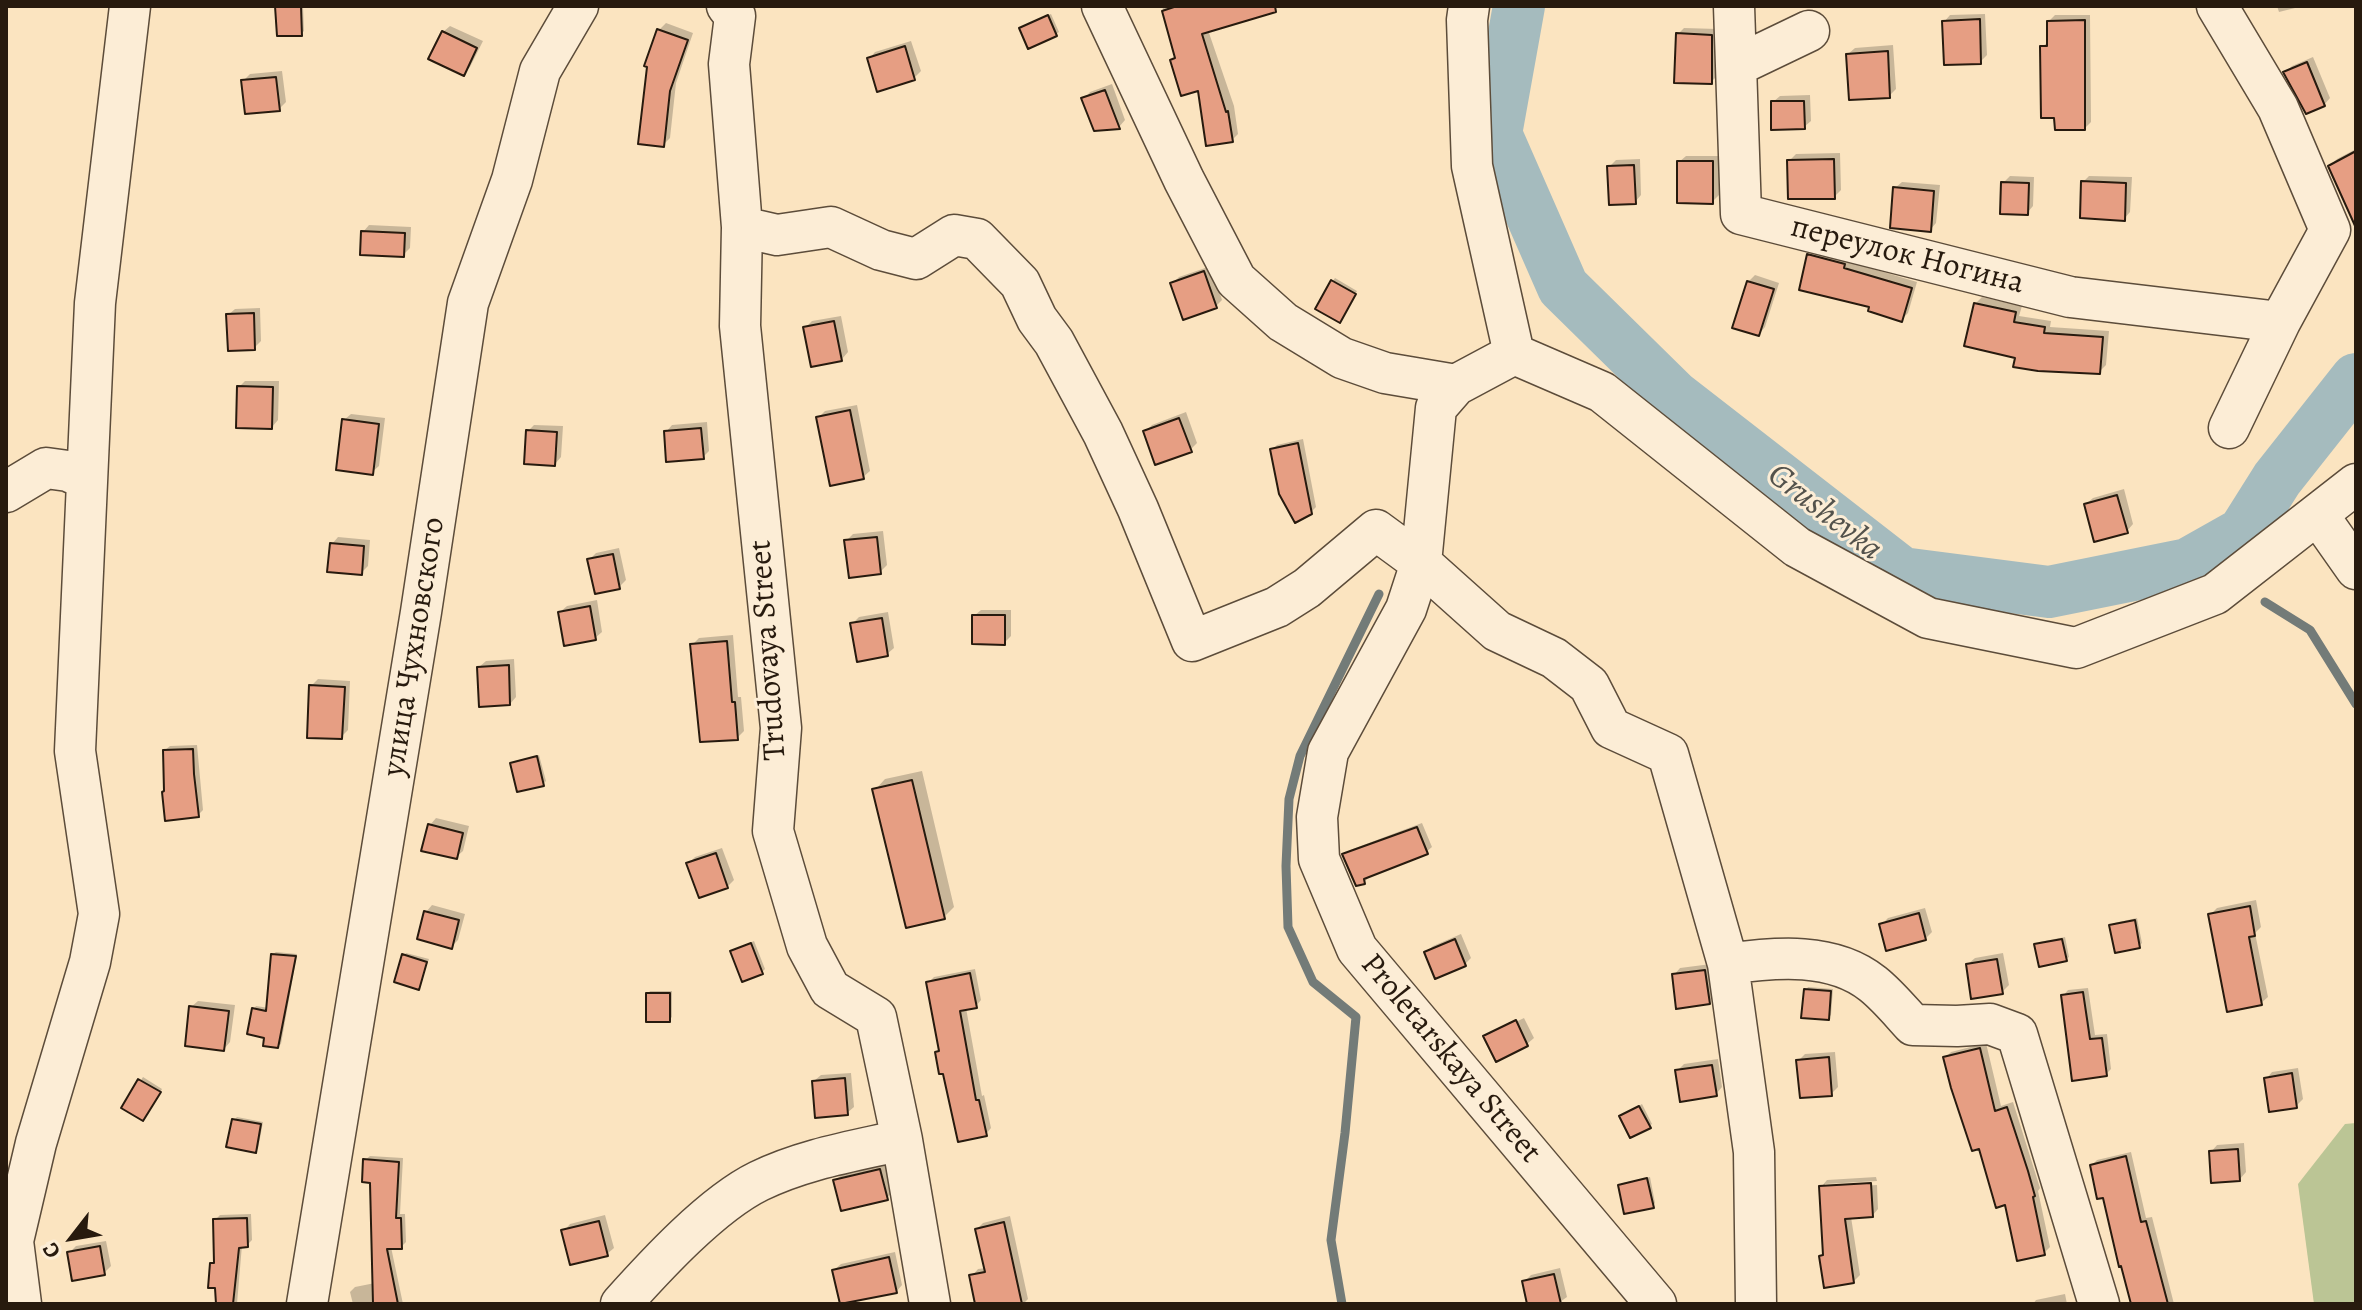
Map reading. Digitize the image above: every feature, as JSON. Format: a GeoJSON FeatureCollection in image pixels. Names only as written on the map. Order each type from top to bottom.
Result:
{"type":"FeatureCollection","features":[{"type":"Feature","properties":{"kind":"street"},"geometry":{"type":"LineString","coordinates":[[21,1304],[13,1241],[36,1143],[90,962],[99,914],[75,751],[95,303],[130,6]]}},
{"type":"Feature","properties":{"kind":"street","name":"улица Чухновского"},"geometry":{"type":"LineString","coordinates":[[307,1304],[421,612],[468,303],[512,180],[540,71],[578,6]]}},
{"type":"Feature","properties":{"kind":"street","name":"Trudovaya Street"},"geometry":{"type":"LineString","coordinates":[[727,6],[735,16],[729,64],[742,227],[740,326],[781,728],[773,831],[807,946],[830,989],[876,1017],[902,1140],[930,1304]]}},
{"type":"Feature","properties":{"kind":"street"},"geometry":{"type":"LineString","coordinates":[[1102,6],[1184,180],[1236,280],[1283,322],[1342,358],[1385,373],[1456,385],[1514,354]]}},
{"type":"Feature","properties":{"kind":"street"},"geometry":{"type":"LineString","coordinates":[[1469,6],[1472,166],[1514,354]]}},
{"type":"Feature","properties":{"kind":"street","name":"переулок Ногина"},"geometry":{"type":"LineString","coordinates":[[1734,6],[1741,214],[2070,297],[2280,322]]}},
{"type":"Feature","properties":{"kind":"street"},"geometry":{"type":"LineString","coordinates":[[2217,6],[2278,108],[2330,230],[2280,322],[2229,428]]}},
{"type":"Feature","properties":{"kind":"street"},"geometry":{"type":"LineString","coordinates":[[1736,66],[1809,31]]}},
{"type":"Feature","properties":{"kind":"street"},"geometry":{"type":"LineString","coordinates":[[742,227],[777,235],[831,227],[881,250],[916,259],[954,235],[977,239],[1020,283],[1037,319],[1054,342],[1103,433],[1192,641],[1277,607],[1307,588],[1376,530],[1421,563],[1497,631],[1554,658],[1589,685],[1611,728],[1668,754],[1728,964],[1754,1152],[1756,1304]]}},
{"type":"Feature","properties":{"kind":"street"},"geometry":{"type":"LineString","coordinates":[[1514,354],[1602,392],[1797,547],[1928,618],[2076,648],[2215,594],[2356,484]]}},
{"type":"Feature","properties":{"kind":"street","name":"Proletarskaya Street"},"geometry":{"type":"LineString","coordinates":[[1456,385],[1436,408],[1421,563],[1406,609],[1328,752],[1317,817],[1319,859],[1357,949],[1656,1304]]}},
{"type":"Feature","properties":{"kind":"street"},"geometry":{"type":"LineString","coordinates":[[6,492],[46,468],[68,471],[86,479]]}},
{"type":"Feature","properties":{"kind":"street"},"geometry":{"type":"LineString","coordinates":[[2318,515],[2356,569]]}},
{"type":"Feature","properties":{"kind":"street"},"geometry":{"type":"LineString","coordinates":[[1728,964],[1809,959],[1844,967],[1873,984],[1913,1025],[1990,1024],[2017,1034],[2099,1304]]}},
{"type":"Feature","properties":{"kind":"street"},"geometry":{"type":"LineString","coordinates":[[621,1304],[693,1231],[728,1201],[759,1181],[823,1158],[902,1140]]}},
{"type":"Feature","properties":{"kind":"green space"},"geometry":{"type":"Polygon","coordinates":[[[2356,1123],[2356,1304],[2314,1304],[2298,1184],[2345,1124],[2356,1123]]]}},
{"type":"Feature","properties":{"kind":"building"},"geometry":{"type":"Polygon","coordinates":[[[275,6],[301,6],[302,36],[277,36],[275,6]]]}},
{"type":"Feature","properties":{"kind":"building"},"geometry":{"type":"Polygon","coordinates":[[[1177,6],[1275,6],[1276,12],[1202,34],[1228,111],[1233,142],[1206,146],[1198,91],[1181,96],[1170,60],[1175,58],[1162,11],[1177,6]]]}},
{"type":"Feature","properties":{"kind":"building"},"geometry":{"type":"Polygon","coordinates":[[[1048,15],[1057,36],[1028,49],[1019,28],[1048,15]]]}},
{"type":"Feature","properties":{"kind":"building"},"geometry":{"type":"Polygon","coordinates":[[[1980,19],[1981,64],[1944,65],[1942,21],[1980,19]]]}},
{"type":"Feature","properties":{"kind":"building"},"geometry":{"type":"Polygon","coordinates":[[[2085,20],[2085,130],[2055,130],[2054,118],[2041,118],[2040,46],[2047,46],[2047,21],[2085,20]]]}},
{"type":"Feature","properties":{"kind":"building"},"geometry":{"type":"Polygon","coordinates":[[[657,29],[688,40],[670,91],[664,147],[638,144],[647,67],[644,66],[657,29]]]}},
{"type":"Feature","properties":{"kind":"building"},"geometry":{"type":"Polygon","coordinates":[[[442,31],[477,48],[464,76],[428,59],[442,31]]]}},
{"type":"Feature","properties":{"kind":"building"},"geometry":{"type":"Polygon","coordinates":[[[1676,33],[1712,35],[1712,84],[1674,83],[1676,33]]]}},
{"type":"Feature","properties":{"kind":"building"},"geometry":{"type":"Polygon","coordinates":[[[905,46],[915,80],[877,92],[867,58],[905,46]]]}},
{"type":"Feature","properties":{"kind":"building"},"geometry":{"type":"Polygon","coordinates":[[[1888,51],[1890,98],[1849,100],[1846,54],[1888,51]]]}},
{"type":"Feature","properties":{"kind":"building"},"geometry":{"type":"Polygon","coordinates":[[[2307,62],[2325,106],[2306,114],[2283,72],[2307,62]]]}},
{"type":"Feature","properties":{"kind":"building"},"geometry":{"type":"Polygon","coordinates":[[[276,77],[280,111],[245,114],[241,80],[276,77]]]}},
{"type":"Feature","properties":{"kind":"building"},"geometry":{"type":"Polygon","coordinates":[[[1105,90],[1120,129],[1094,131],[1081,98],[1105,90]]]}},
{"type":"Feature","properties":{"kind":"building"},"geometry":{"type":"Polygon","coordinates":[[[1771,101],[1804,101],[1805,129],[1771,130],[1771,101]]]}},
{"type":"Feature","properties":{"kind":"building"},"geometry":{"type":"Polygon","coordinates":[[[2356,151],[2356,228],[2328,166],[2356,151]]]}},
{"type":"Feature","properties":{"kind":"building"},"geometry":{"type":"Polygon","coordinates":[[[1834,159],[1835,199],[1788,199],[1787,160],[1834,159]]]}},
{"type":"Feature","properties":{"kind":"building"},"geometry":{"type":"Polygon","coordinates":[[[1677,161],[1713,161],[1713,204],[1677,203],[1677,161]]]}},
{"type":"Feature","properties":{"kind":"building"},"geometry":{"type":"Polygon","coordinates":[[[1634,165],[1636,204],[1609,205],[1607,166],[1634,165]]]}},
{"type":"Feature","properties":{"kind":"building"},"geometry":{"type":"Polygon","coordinates":[[[2081,181],[2126,183],[2125,221],[2080,218],[2081,181]]]}},
{"type":"Feature","properties":{"kind":"building"},"geometry":{"type":"Polygon","coordinates":[[[2001,182],[2029,183],[2028,215],[2000,214],[2001,182]]]}},
{"type":"Feature","properties":{"kind":"building"},"geometry":{"type":"Polygon","coordinates":[[[1893,187],[1934,191],[1931,232],[1890,228],[1893,187]]]}},
{"type":"Feature","properties":{"kind":"building"},"geometry":{"type":"Polygon","coordinates":[[[361,231],[405,233],[404,257],[360,255],[361,231]]]}},
{"type":"Feature","properties":{"kind":"building"},"geometry":{"type":"Polygon","coordinates":[[[1807,254],[1912,288],[1902,322],[1868,311],[1869,307],[1799,290],[1807,254]]]}},
{"type":"Feature","properties":{"kind":"building"},"geometry":{"type":"Polygon","coordinates":[[[1204,271],[1217,308],[1183,320],[1170,283],[1204,271]]]}},
{"type":"Feature","properties":{"kind":"building"},"geometry":{"type":"Polygon","coordinates":[[[1331,280],[1356,294],[1340,323],[1315,309],[1331,280]]]}},
{"type":"Feature","properties":{"kind":"building"},"geometry":{"type":"Polygon","coordinates":[[[1747,281],[1774,289],[1759,336],[1732,328],[1747,281]]]}},
{"type":"Feature","properties":{"kind":"building"},"geometry":{"type":"Polygon","coordinates":[[[1974,303],[2016,312],[2014,322],[2045,327],[2044,333],[2103,337],[2100,374],[2013,367],[2015,358],[1964,346],[1974,303]]]}},
{"type":"Feature","properties":{"kind":"building"},"geometry":{"type":"Polygon","coordinates":[[[254,313],[255,350],[228,351],[226,314],[254,313]]]}},
{"type":"Feature","properties":{"kind":"building"},"geometry":{"type":"Polygon","coordinates":[[[834,321],[842,361],[811,367],[803,327],[834,321]]]}},
{"type":"Feature","properties":{"kind":"building"},"geometry":{"type":"Polygon","coordinates":[[[237,386],[273,387],[272,429],[236,428],[237,386]]]}},
{"type":"Feature","properties":{"kind":"building"},"geometry":{"type":"Polygon","coordinates":[[[850,410],[864,479],[830,486],[816,417],[850,410]]]}},
{"type":"Feature","properties":{"kind":"building"},"geometry":{"type":"Polygon","coordinates":[[[1179,418],[1192,452],[1155,465],[1143,431],[1179,418]]]}},
{"type":"Feature","properties":{"kind":"building"},"geometry":{"type":"Polygon","coordinates":[[[342,419],[379,424],[373,475],[336,470],[342,419]]]}},
{"type":"Feature","properties":{"kind":"building"},"geometry":{"type":"Polygon","coordinates":[[[701,428],[704,459],[666,462],[664,431],[701,428]]]}},
{"type":"Feature","properties":{"kind":"building"},"geometry":{"type":"Polygon","coordinates":[[[526,430],[557,432],[555,466],[524,464],[526,430]]]}},
{"type":"Feature","properties":{"kind":"building"},"geometry":{"type":"Polygon","coordinates":[[[1298,443],[1312,514],[1295,523],[1279,494],[1270,449],[1298,443]]]}},
{"type":"Feature","properties":{"kind":"building"},"geometry":{"type":"Polygon","coordinates":[[[2117,495],[2128,533],[2094,542],[2084,504],[2117,495]]]}},
{"type":"Feature","properties":{"kind":"building"},"geometry":{"type":"Polygon","coordinates":[[[877,537],[881,574],[849,578],[844,540],[877,537]]]}},
{"type":"Feature","properties":{"kind":"building"},"geometry":{"type":"Polygon","coordinates":[[[330,543],[364,546],[362,575],[327,572],[330,543]]]}},
{"type":"Feature","properties":{"kind":"building"},"geometry":{"type":"Polygon","coordinates":[[[613,554],[620,589],[595,594],[587,559],[613,554]]]}},
{"type":"Feature","properties":{"kind":"building"},"geometry":{"type":"Polygon","coordinates":[[[590,606],[596,640],[564,646],[558,612],[590,606]]]}},
{"type":"Feature","properties":{"kind":"building"},"geometry":{"type":"Polygon","coordinates":[[[972,615],[1005,615],[1005,645],[972,644],[972,615]]]}},
{"type":"Feature","properties":{"kind":"building"},"geometry":{"type":"Polygon","coordinates":[[[882,618],[888,656],[857,662],[850,623],[882,618]]]}},
{"type":"Feature","properties":{"kind":"building"},"geometry":{"type":"Polygon","coordinates":[[[727,641],[738,740],[700,742],[690,644],[727,641]]]}},
{"type":"Feature","properties":{"kind":"building"},"geometry":{"type":"Polygon","coordinates":[[[509,665],[510,705],[479,707],[477,667],[509,665]]]}},
{"type":"Feature","properties":{"kind":"building"},"geometry":{"type":"Polygon","coordinates":[[[309,685],[345,687],[342,739],[307,738],[309,685]]]}},
{"type":"Feature","properties":{"kind":"building"},"geometry":{"type":"Polygon","coordinates":[[[193,749],[199,817],[165,821],[163,750],[193,749]]]}},
{"type":"Feature","properties":{"kind":"building"},"geometry":{"type":"Polygon","coordinates":[[[537,756],[544,786],[517,792],[510,763],[537,756]]]}},
{"type":"Feature","properties":{"kind":"building"},"geometry":{"type":"Polygon","coordinates":[[[912,780],[945,919],[906,928],[872,789],[912,780]]]}},
{"type":"Feature","properties":{"kind":"building"},"geometry":{"type":"Polygon","coordinates":[[[428,824],[463,833],[457,859],[421,851],[428,824]]]}},
{"type":"Feature","properties":{"kind":"building"},"geometry":{"type":"Polygon","coordinates":[[[1417,827],[1428,854],[1364,879],[1365,884],[1356,886],[1342,854],[1417,827]]]}},
{"type":"Feature","properties":{"kind":"building"},"geometry":{"type":"Polygon","coordinates":[[[716,853],[728,888],[699,898],[686,863],[716,853]]]}},
{"type":"Feature","properties":{"kind":"building"},"geometry":{"type":"Polygon","coordinates":[[[2250,906],[2255,936],[2249,937],[2262,1005],[2227,1012],[2208,914],[2250,906]]]}},
{"type":"Feature","properties":{"kind":"building"},"geometry":{"type":"Polygon","coordinates":[[[424,911],[459,920],[452,949],[417,939],[424,911]]]}},
{"type":"Feature","properties":{"kind":"building"},"geometry":{"type":"Polygon","coordinates":[[[1919,913],[1926,940],[1886,951],[1879,924],[1919,913]]]}},
{"type":"Feature","properties":{"kind":"building"},"geometry":{"type":"Polygon","coordinates":[[[2135,920],[2140,948],[2115,953],[2109,925],[2135,920]]]}},
{"type":"Feature","properties":{"kind":"building"},"geometry":{"type":"Polygon","coordinates":[[[1455,939],[1466,966],[1435,979],[1424,952],[1455,939]]]}},
{"type":"Feature","properties":{"kind":"building"},"geometry":{"type":"Polygon","coordinates":[[[2062,939],[2067,961],[2039,967],[2034,944],[2062,939]]]}},
{"type":"Feature","properties":{"kind":"building"},"geometry":{"type":"Polygon","coordinates":[[[751,943],[763,974],[742,982],[730,951],[751,943]]]}},
{"type":"Feature","properties":{"kind":"building"},"geometry":{"type":"Polygon","coordinates":[[[271,954],[296,956],[278,1048],[263,1046],[264,1038],[247,1034],[252,1008],[266,1011],[271,954]]]}},
{"type":"Feature","properties":{"kind":"building"},"geometry":{"type":"Polygon","coordinates":[[[402,954],[427,962],[419,990],[394,982],[402,954]]]}},
{"type":"Feature","properties":{"kind":"building"},"geometry":{"type":"Polygon","coordinates":[[[1997,959],[2003,994],[1971,999],[1966,964],[1997,959]]]}},
{"type":"Feature","properties":{"kind":"building"},"geometry":{"type":"Polygon","coordinates":[[[1705,970],[1710,1004],[1676,1009],[1672,974],[1705,970]]]}},
{"type":"Feature","properties":{"kind":"building"},"geometry":{"type":"Polygon","coordinates":[[[970,973],[977,1008],[960,1011],[976,1100],[979,1100],[987,1136],[958,1142],[943,1074],[939,1074],[935,1052],[939,1051],[926,982],[970,973]]]}},
{"type":"Feature","properties":{"kind":"building"},"geometry":{"type":"Polygon","coordinates":[[[1804,989],[1831,991],[1829,1020],[1801,1018],[1804,989]]]}},
{"type":"Feature","properties":{"kind":"building"},"geometry":{"type":"Polygon","coordinates":[[[2083,992],[2090,1039],[2102,1038],[2107,1076],[2072,1081],[2061,995],[2083,992]]]}},
{"type":"Feature","properties":{"kind":"building"},"geometry":{"type":"Polygon","coordinates":[[[646,993],[670,993],[670,1022],[646,1022],[646,993]]]}},
{"type":"Feature","properties":{"kind":"building"},"geometry":{"type":"Polygon","coordinates":[[[189,1006],[229,1011],[224,1051],[185,1046],[189,1006]]]}},
{"type":"Feature","properties":{"kind":"building"},"geometry":{"type":"Polygon","coordinates":[[[1516,1020],[1528,1046],[1496,1062],[1483,1036],[1516,1020]]]}},
{"type":"Feature","properties":{"kind":"building"},"geometry":{"type":"Polygon","coordinates":[[[1980,1048],[1995,1111],[2007,1107],[2028,1171],[2045,1255],[2017,1261],[2005,1205],[1996,1208],[1979,1149],[1972,1151],[1951,1088],[1943,1057],[1980,1048]]]}},
{"type":"Feature","properties":{"kind":"building"},"geometry":{"type":"Polygon","coordinates":[[[1829,1057],[1832,1096],[1800,1098],[1796,1060],[1829,1057]]]}},
{"type":"Feature","properties":{"kind":"building"},"geometry":{"type":"Polygon","coordinates":[[[1712,1065],[1717,1096],[1680,1102],[1675,1070],[1712,1065]]]}},
{"type":"Feature","properties":{"kind":"building"},"geometry":{"type":"Polygon","coordinates":[[[2292,1073],[2297,1108],[2269,1112],[2264,1078],[2292,1073]]]}},
{"type":"Feature","properties":{"kind":"building"},"geometry":{"type":"Polygon","coordinates":[[[845,1078],[848,1115],[815,1118],[812,1081],[845,1078]]]}},
{"type":"Feature","properties":{"kind":"building"},"geometry":{"type":"Polygon","coordinates":[[[138,1079],[161,1092],[143,1121],[121,1108],[138,1079]]]}},
{"type":"Feature","properties":{"kind":"building"},"geometry":{"type":"Polygon","coordinates":[[[1639,1106],[1651,1128],[1630,1138],[1619,1116],[1639,1106]]]}},
{"type":"Feature","properties":{"kind":"building"},"geometry":{"type":"Polygon","coordinates":[[[232,1119],[261,1124],[256,1153],[226,1147],[232,1119]]]}},
{"type":"Feature","properties":{"kind":"building"},"geometry":{"type":"Polygon","coordinates":[[[2238,1149],[2240,1181],[2211,1183],[2209,1151],[2238,1149]]]}},
{"type":"Feature","properties":{"kind":"building"},"geometry":{"type":"Polygon","coordinates":[[[2126,1156],[2141,1222],[2146,1221],[2168,1304],[2131,1304],[2103,1198],[2097,1199],[2090,1165],[2126,1156]]]}},
{"type":"Feature","properties":{"kind":"building"},"geometry":{"type":"Polygon","coordinates":[[[363,1159],[399,1162],[396,1218],[401,1218],[402,1249],[387,1249],[398,1304],[373,1304],[370,1183],[362,1182],[363,1159]]]}},
{"type":"Feature","properties":{"kind":"building"},"geometry":{"type":"Polygon","coordinates":[[[880,1169],[888,1200],[841,1211],[833,1180],[880,1169]]]}},
{"type":"Feature","properties":{"kind":"building"},"geometry":{"type":"Polygon","coordinates":[[[1647,1178],[1654,1208],[1624,1214],[1618,1185],[1647,1178]]]}},
{"type":"Feature","properties":{"kind":"building"},"geometry":{"type":"Polygon","coordinates":[[[1871,1183],[1873,1217],[1845,1219],[1854,1283],[1824,1288],[1819,1256],[1823,1255],[1819,1186],[1871,1183]]]}},
{"type":"Feature","properties":{"kind":"building"},"geometry":{"type":"Polygon","coordinates":[[[247,1218],[248,1247],[239,1248],[233,1304],[216,1304],[215,1288],[208,1288],[210,1263],[214,1263],[213,1219],[247,1218]]]}},
{"type":"Feature","properties":{"kind":"building"},"geometry":{"type":"Polygon","coordinates":[[[599,1221],[608,1256],[570,1265],[561,1230],[599,1221]]]}},
{"type":"Feature","properties":{"kind":"building"},"geometry":{"type":"Polygon","coordinates":[[[1004,1222],[1022,1304],[975,1304],[969,1275],[985,1272],[975,1229],[1004,1222]]]}},
{"type":"Feature","properties":{"kind":"building"},"geometry":{"type":"Polygon","coordinates":[[[100,1246],[105,1275],[72,1281],[67,1252],[100,1246]]]}},
{"type":"Feature","properties":{"kind":"building"},"geometry":{"type":"Polygon","coordinates":[[[889,1257],[897,1293],[840,1304],[832,1270],[889,1257]]]}},
{"type":"Feature","properties":{"kind":"building"},"geometry":{"type":"Polygon","coordinates":[[[1554,1274],[1561,1304],[1527,1304],[1522,1281],[1554,1274]]]}},
{"type":"Feature","properties":{"kind":"waterway","name":"Grushevka"},"geometry":{"type":"LineString","coordinates":[[1519,6],[1496,134],[1563,287],[1674,396],[1902,573],[2049,592],[2188,564],[2243,533],[2277,479],[2356,379]]}},
{"type":"Feature","properties":{"kind":"waterway"},"geometry":{"type":"LineString","coordinates":[[1342,1304],[1331,1240],[1356,1017],[1313,982],[1288,927],[1286,866],[1289,799],[1300,756],[1379,594]]}},
{"type":"Feature","properties":{"kind":"waterway"},"geometry":{"type":"LineString","coordinates":[[2265,602],[2310,630],[2356,704]]}}]}
